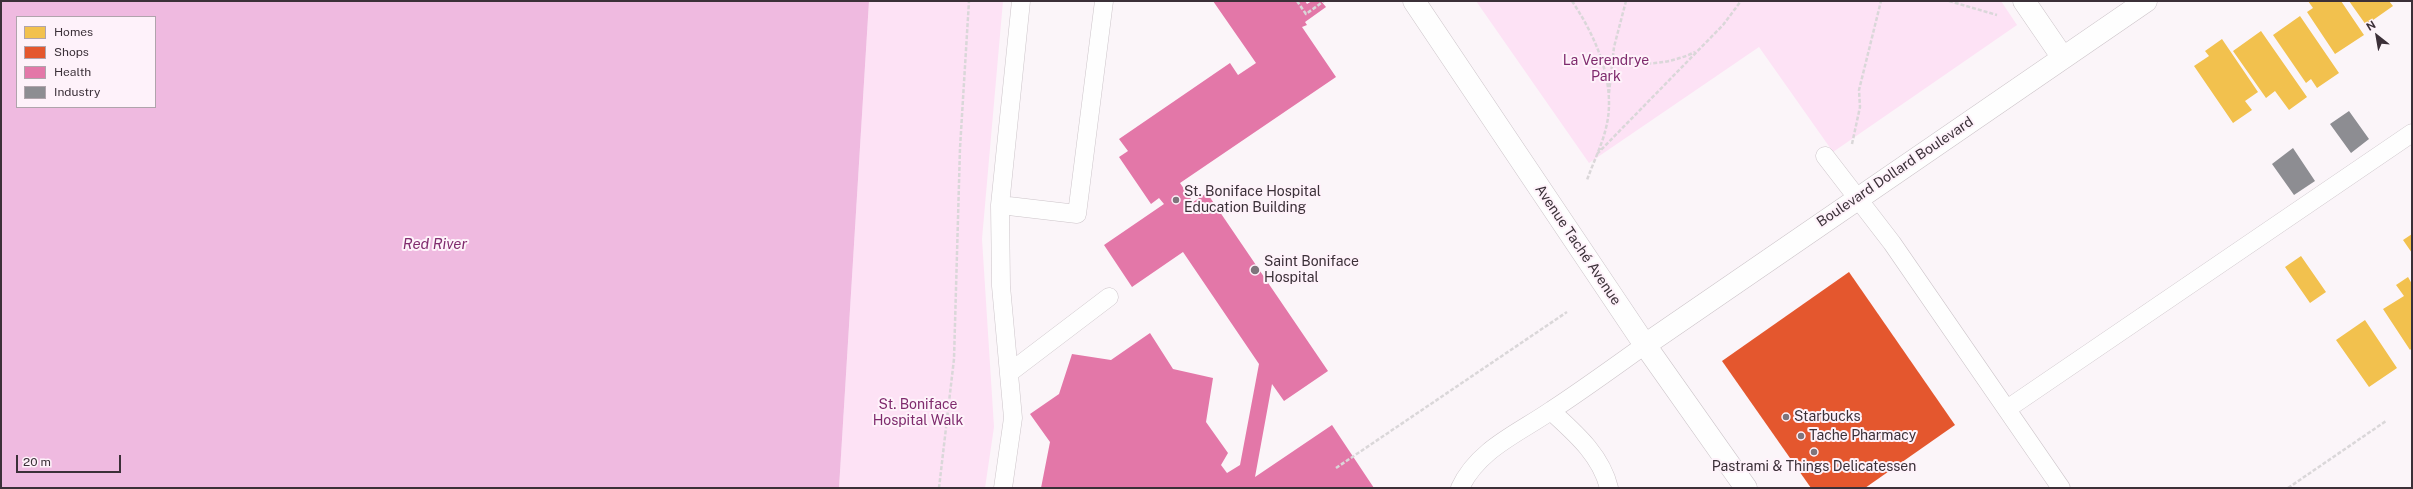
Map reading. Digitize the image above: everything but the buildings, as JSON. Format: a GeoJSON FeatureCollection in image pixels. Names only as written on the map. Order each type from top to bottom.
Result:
{"type":"FeatureCollection","features":[{"type":"Feature","properties":{"kind":"street","name":"Avenue Taché Avenue"},"geometry":{"type":"LineString","coordinates":[[1414,1],[1645,345],[1746,488]]}},
{"type":"Feature","properties":{"kind":"street"},"geometry":{"type":"LineString","coordinates":[[2024,1],[2063,58]]}},
{"type":"Feature","properties":{"kind":"street","name":"Boulevard Dollard Boulevard"},"geometry":{"type":"LineString","coordinates":[[1645,345],[2146,1]]}},
{"type":"Feature","properties":{"kind":"lane"},"geometry":{"type":"LineString","coordinates":[[1004,487],[1013,418],[1001,286],[1000,205],[1021,1]]}},
{"type":"Feature","properties":{"kind":"lane"},"geometry":{"type":"LineString","coordinates":[[1000,205],[1077,214],[1104,1]]}},
{"type":"Feature","properties":{"kind":"lane"},"geometry":{"type":"LineString","coordinates":[[2007,409],[2412,132]]}},
{"type":"Feature","properties":{"kind":"lane"},"geometry":{"type":"LineString","coordinates":[[1825,156],[1892,243],[2062,488]]}},
{"type":"Feature","properties":{"kind":"lane"},"geometry":{"type":"LineString","coordinates":[[1009,373],[1109,297]]}},
{"type":"Feature","properties":{"kind":"lane"},"geometry":{"type":"LineString","coordinates":[[1460,488],[1471,468],[1487,452],[1551,411],[1645,345]]}},
{"type":"Feature","properties":{"kind":"lane"},"geometry":{"type":"LineString","coordinates":[[1551,411],[1580,437],[1592,452],[1602,469],[1609,488]]}},
{"type":"Feature","properties":{"kind":"path"},"geometry":{"type":"LineString","coordinates":[[939,488],[954,359],[960,148],[969,1]]}},
{"type":"Feature","properties":{"kind":"path"},"geometry":{"type":"LineString","coordinates":[[1298,1],[1306,14],[1324,1]]}},
{"type":"Feature","properties":{"kind":"path"},"geometry":{"type":"LineString","coordinates":[[1574,1],[1594,40],[1600,56],[1609,95]]}},
{"type":"Feature","properties":{"kind":"path"},"geometry":{"type":"LineString","coordinates":[[1587,180],[1606,127],[1614,46],[1626,1]]}},
{"type":"Feature","properties":{"kind":"path"},"geometry":{"type":"LineString","coordinates":[[1596,154],[1655,97],[1723,25],[1741,1]]}},
{"type":"Feature","properties":{"kind":"path"},"geometry":{"type":"LineString","coordinates":[[1851,146],[1860,107],[1859,90],[1881,1]]}},
{"type":"Feature","properties":{"kind":"path"},"geometry":{"type":"LineString","coordinates":[[1600,56],[1637,65],[1680,59],[1697,51]]}},
{"type":"Feature","properties":{"kind":"path"},"geometry":{"type":"LineString","coordinates":[[1336,468],[1567,312]]}},
{"type":"Feature","properties":{"kind":"path"},"geometry":{"type":"LineString","coordinates":[[2288,488],[2386,422]]}},
{"type":"Feature","properties":{"kind":"green space","name":"St. Boniface Hospital Walk"},"geometry":{"type":"Polygon","coordinates":[[[869,1],[1003,1],[982,239],[994,427],[985,488],[839,488],[869,1]]]}},
{"type":"Feature","properties":{"kind":"green space","name":"La Verendrye Park"},"geometry":{"type":"Polygon","coordinates":[[[1476,1],[2001,1],[2017,25],[1833,152],[1759,47],[1589,163],[1476,1]]]}},
{"type":"Feature","properties":{"kind":"water","name":"Red River"},"geometry":{"type":"Polygon","coordinates":[[[1,1],[869,1],[839,488],[1,488],[1,1]]]}},
{"type":"Feature","properties":{"kind":"place","name":"St. Boniface Hospital Education Building"},"geometry":{"type":"Point","coordinates":[1176,200]}},
{"type":"Feature","properties":{"kind":"place","name":"Saint Boniface Hospital"},"geometry":{"type":"Point","coordinates":[1255,270]}},
{"type":"Feature","properties":{"kind":"place","name":"Starbucks"},"geometry":{"type":"Point","coordinates":[1786,417]}},
{"type":"Feature","properties":{"kind":"place","name":"Tache Pharmacy"},"geometry":{"type":"Point","coordinates":[1801,436]}},
{"type":"Feature","properties":{"kind":"place","name":"Pastrami & Things Delicatessen"},"geometry":{"type":"Point","coordinates":[1814,452]}}]}
